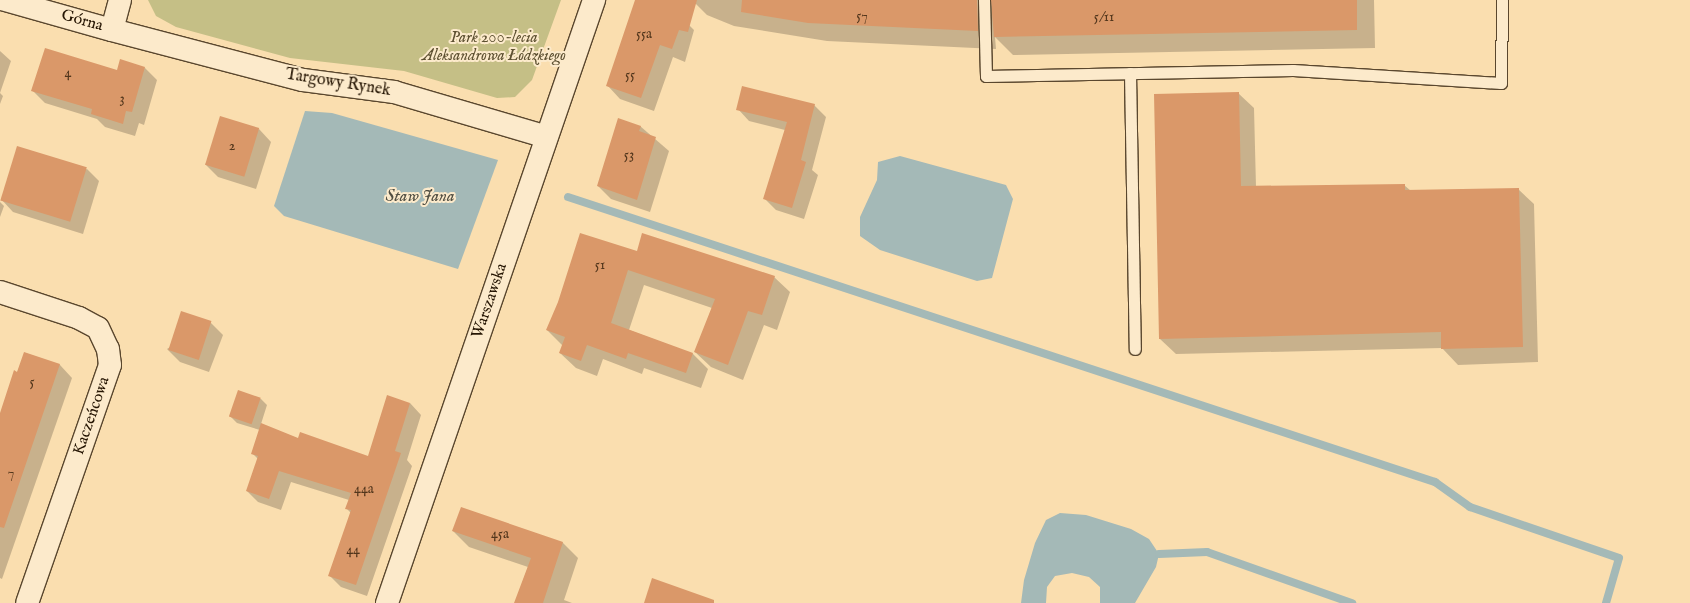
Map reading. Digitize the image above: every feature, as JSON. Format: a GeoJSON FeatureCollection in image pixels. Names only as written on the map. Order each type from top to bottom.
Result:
{"type":"FeatureCollection","features":[{"type":"Feature","properties":{"kind":"street","name":"Górna"},"geometry":{"type":"LineString","coordinates":[[5,0],[112,30]]}},
{"type":"Feature","properties":{"kind":"street"},"geometry":{"type":"LineString","coordinates":[[112,30],[120,0]]}},
{"type":"Feature","properties":{"kind":"street","name":"Warszawska"},"geometry":{"type":"LineString","coordinates":[[386,603],[594,0]]}},
{"type":"Feature","properties":{"kind":"street","name":"Targowy Rynek"},"geometry":{"type":"LineString","coordinates":[[112,30],[303,80],[394,92],[547,137]]}},
{"type":"Feature","properties":{"kind":"street","name":"Kaczeńcowa"},"geometry":{"type":"LineString","coordinates":[[0,292],[79,318],[98,328],[108,349],[110,365],[27,603]]}},
{"type":"Feature","properties":{"kind":"lane"},"geometry":{"type":"LineString","coordinates":[[984,0],[986,76],[1293,70],[1501,82],[1502,0]]}},
{"type":"Feature","properties":{"kind":"lane"},"geometry":{"type":"LineString","coordinates":[[1130,73],[1135,350]]}},
{"type":"Feature","properties":{"kind":"green space","name":"Park 200-lecia Aleksandrowa Łódzkiego"},"geometry":{"type":"Polygon","coordinates":[[[148,0],[561,0],[532,80],[515,97],[497,98],[404,71],[290,58],[176,27],[156,16],[148,0]]]}},
{"type":"Feature","properties":{"kind":"water","name":"Staw Jana"},"geometry":{"type":"Polygon","coordinates":[[[305,111],[332,113],[498,160],[458,269],[284,216],[274,206],[305,111]]]}},
{"type":"Feature","properties":{"kind":"water"},"geometry":{"type":"Polygon","coordinates":[[[900,156],[1006,185],[1013,199],[992,278],[977,281],[880,250],[860,236],[860,217],[877,180],[878,162],[900,156]]]}},
{"type":"Feature","properties":{"kind":"water"},"geometry":{"type":"Polygon","coordinates":[[[1060,513],[1086,515],[1131,529],[1149,539],[1159,554],[1156,567],[1135,603],[1100,603],[1100,587],[1089,577],[1072,573],[1055,576],[1047,587],[1046,603],[1021,603],[1024,580],[1035,543],[1046,520],[1060,513]]]}},
{"type":"Feature","properties":{"kind":"building"},"geometry":{"type":"Polygon","coordinates":[[[635,0],[697,0],[688,32],[679,30],[672,49],[660,45],[641,98],[606,86],[635,0]]]}},
{"type":"Feature","properties":{"kind":"building"},"geometry":{"type":"Polygon","coordinates":[[[742,0],[977,0],[978,31],[808,23],[741,12],[742,0]]]}},
{"type":"Feature","properties":{"kind":"building"},"geometry":{"type":"Polygon","coordinates":[[[991,0],[1357,0],[1357,30],[994,37],[991,0]]]}},
{"type":"Feature","properties":{"kind":"building"},"geometry":{"type":"Polygon","coordinates":[[[45,48],[117,70],[120,59],[145,67],[132,112],[126,111],[123,124],[91,114],[92,109],[31,91],[45,48]]]}},
{"type":"Feature","properties":{"kind":"building"},"geometry":{"type":"Polygon","coordinates":[[[742,86],[815,104],[801,160],[806,162],[792,208],[763,199],[787,122],[736,110],[742,86]]]}},
{"type":"Feature","properties":{"kind":"building"},"geometry":{"type":"Polygon","coordinates":[[[1239,92],[1241,186],[1405,184],[1405,190],[1519,188],[1523,347],[1441,349],[1441,332],[1159,339],[1154,94],[1239,92]]]}},
{"type":"Feature","properties":{"kind":"building"},"geometry":{"type":"Polygon","coordinates":[[[220,116],[259,128],[244,177],[205,165],[220,116]]]}},
{"type":"Feature","properties":{"kind":"building"},"geometry":{"type":"Polygon","coordinates":[[[618,118],[641,126],[639,131],[656,137],[637,200],[597,186],[618,118]]]}},
{"type":"Feature","properties":{"kind":"building"},"geometry":{"type":"Polygon","coordinates":[[[17,146],[87,167],[70,222],[0,201],[17,146]]]}},
{"type":"Feature","properties":{"kind":"building"},"geometry":{"type":"Polygon","coordinates":[[[580,233],[637,251],[642,233],[775,276],[762,315],[748,311],[728,365],[694,352],[715,299],[628,270],[611,323],[693,353],[686,373],[628,353],[626,359],[587,345],[581,361],[559,353],[565,337],[546,330],[558,302],[580,233]]]}},
{"type":"Feature","properties":{"kind":"building"},"geometry":{"type":"Polygon","coordinates":[[[181,311],[211,321],[199,360],[168,350],[181,311]]]}},
{"type":"Feature","properties":{"kind":"building"},"geometry":{"type":"Polygon","coordinates":[[[24,352],[60,364],[4,528],[0,527],[0,413],[14,370],[17,372],[24,352]]]}},
{"type":"Feature","properties":{"kind":"building"},"geometry":{"type":"Polygon","coordinates":[[[238,390],[261,398],[252,424],[229,416],[238,390]]]}},
{"type":"Feature","properties":{"kind":"building"},"geometry":{"type":"Polygon","coordinates":[[[387,395],[410,403],[395,451],[401,453],[356,585],[328,576],[351,510],[345,509],[351,493],[279,471],[269,499],[246,491],[258,456],[251,454],[261,423],[298,438],[300,432],[368,456],[387,395]]]}},
{"type":"Feature","properties":{"kind":"building"},"geometry":{"type":"Polygon","coordinates":[[[461,507],[563,542],[543,603],[514,603],[531,558],[452,531],[461,507]]]}},
{"type":"Feature","properties":{"kind":"building"},"geometry":{"type":"Polygon","coordinates":[[[652,578],[714,600],[714,603],[644,603],[652,578]]]}},
{"type":"Feature","properties":{"kind":"waterway"},"geometry":{"type":"LineString","coordinates":[[568,197],[1435,482],[1470,507],[1619,558],[1606,603]]}},
{"type":"Feature","properties":{"kind":"waterway"},"geometry":{"type":"LineString","coordinates":[[1159,554],[1207,552],[1352,603]]}}]}
